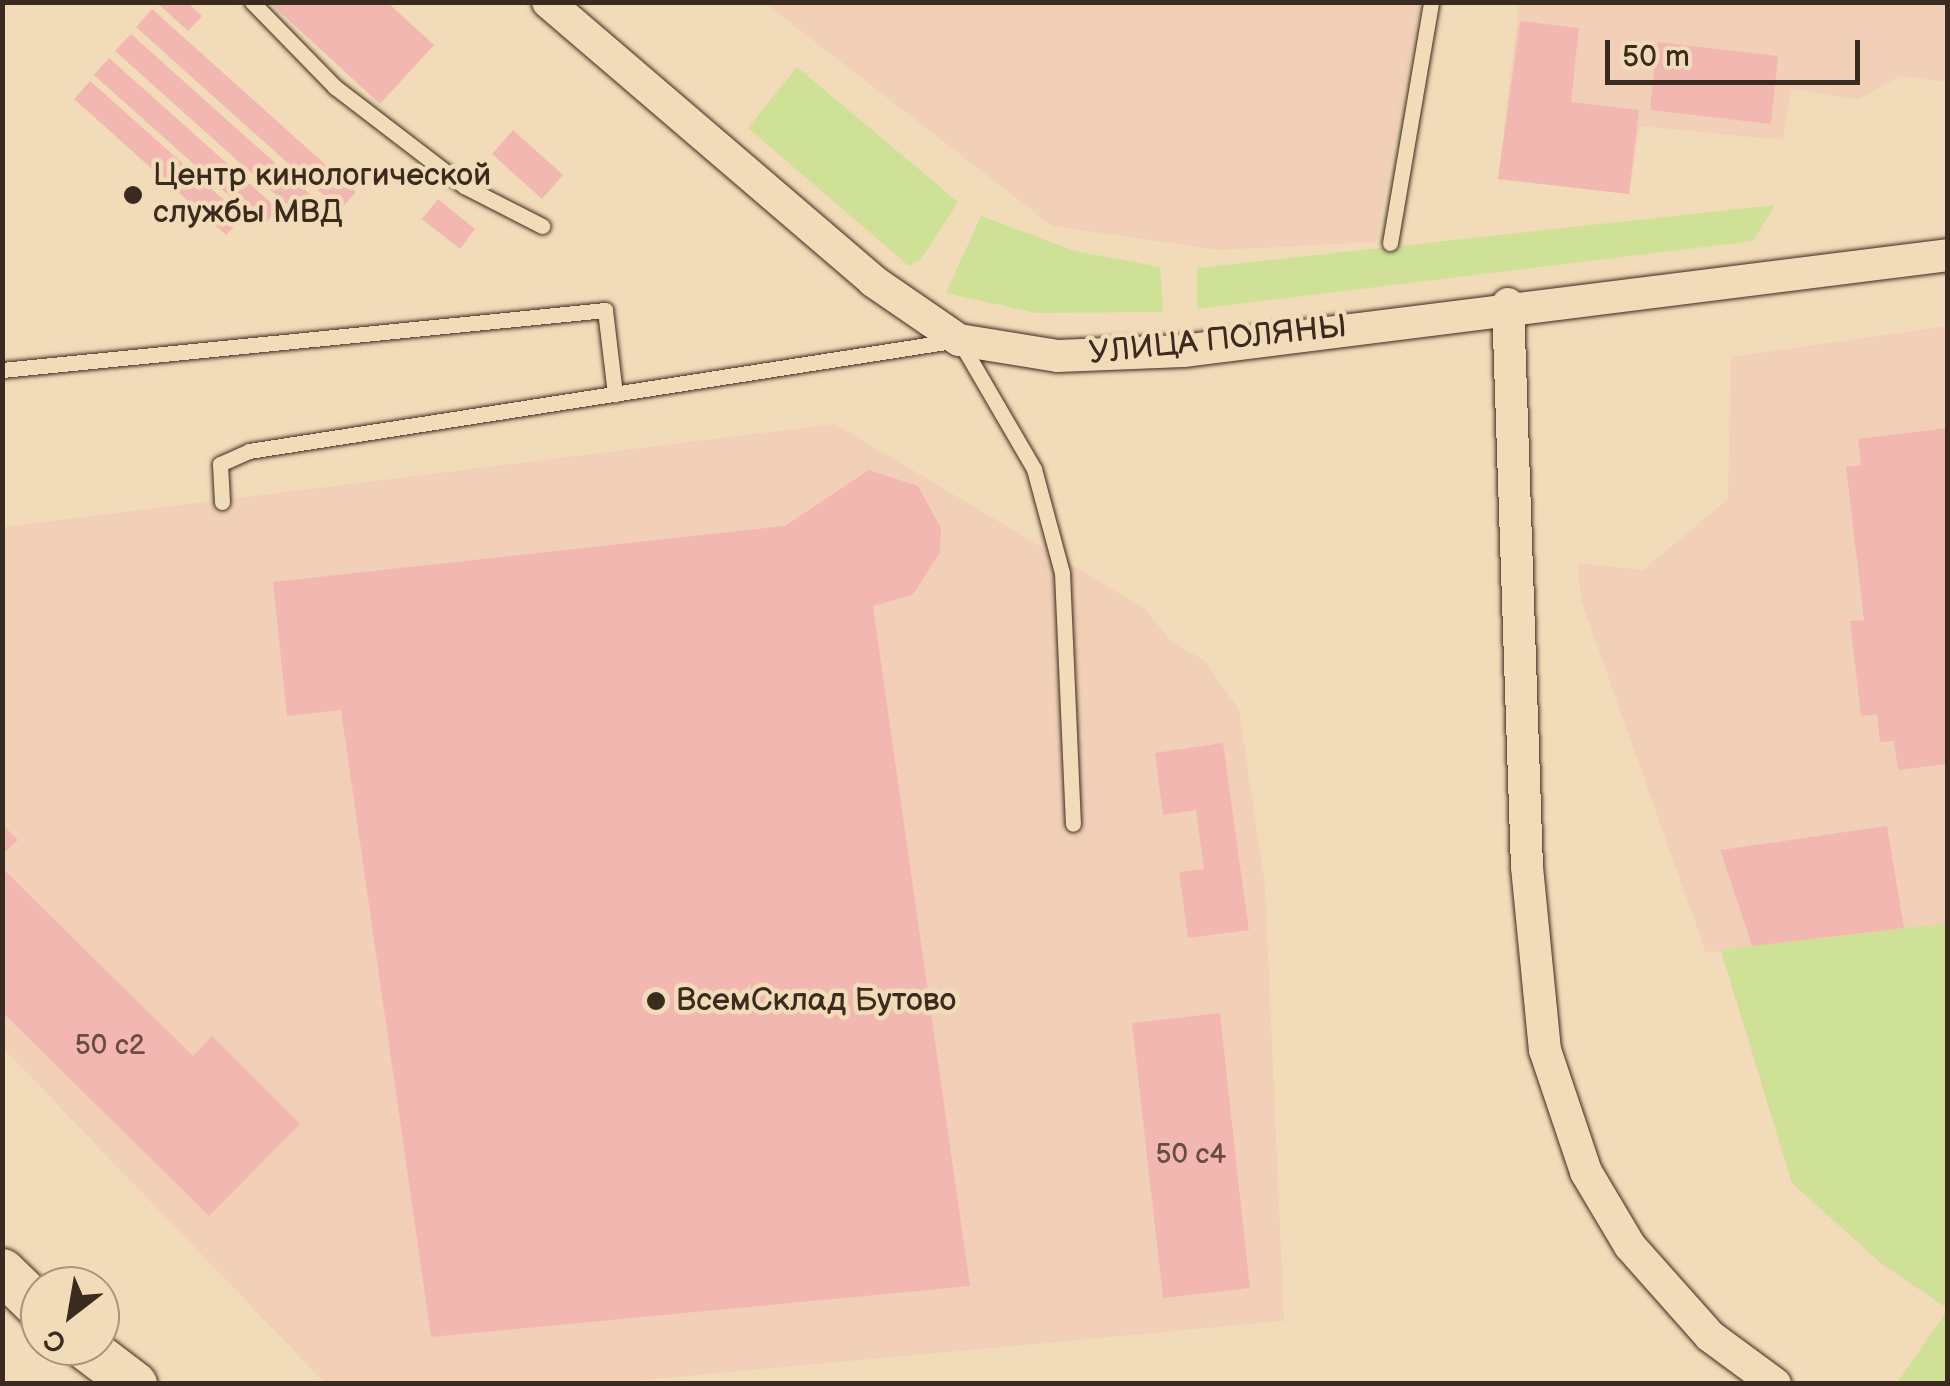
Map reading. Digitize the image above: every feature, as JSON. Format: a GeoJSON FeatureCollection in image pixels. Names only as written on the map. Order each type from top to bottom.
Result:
{"type":"FeatureCollection","features":[{"type":"Feature","properties":{"kind":"main road"},"geometry":{"type":"LineString","coordinates":[[2,1271],[20,1289]]}},
{"type":"Feature","properties":{"kind":"main road"},"geometry":{"type":"LineString","coordinates":[[110,1366],[134,1384]]}},
{"type":"Feature","properties":{"kind":"street","name":"УЛИЦА ПОЛЯНЫ"},"geometry":{"type":"LineString","coordinates":[[548,2],[873,281],[959,340],[1058,356],[1183,351],[1508,304],[1948,255]]}},
{"type":"Feature","properties":{"kind":"street"},"geometry":{"type":"LineString","coordinates":[[1508,304],[1527,867],[1544,1050],[1586,1172],[1630,1246],[1710,1336],[1774,1384]]}},
{"type":"Feature","properties":{"kind":"lane"},"geometry":{"type":"LineString","coordinates":[[252,2],[364,109],[464,186],[542,226]]}},
{"type":"Feature","properties":{"kind":"lane"},"geometry":{"type":"LineString","coordinates":[[1390,242],[1431,2]]}},
{"type":"Feature","properties":{"kind":"lane"},"geometry":{"type":"LineString","coordinates":[[2,370],[605,310],[615,394]]}},
{"type":"Feature","properties":{"kind":"lane"},"geometry":{"type":"LineString","coordinates":[[222,502],[220,464],[249,451],[959,340],[1034,469],[1062,573],[1074,824]]}},
{"type":"Feature","properties":{"kind":"shaded area"},"geometry":{"type":"Polygon","coordinates":[[[765,3],[1420,3],[1376,242],[1219,250],[1052,226],[765,3]]]}},
{"type":"Feature","properties":{"kind":"shaded area"},"geometry":{"type":"Polygon","coordinates":[[[1519,3],[1947,3],[1947,82],[1900,76],[1858,100],[1791,89],[1783,140],[1640,126],[1629,194],[1498,179],[1519,3]]]}},
{"type":"Feature","properties":{"kind":"shaded area"},"geometry":{"type":"Polygon","coordinates":[[[1947,326],[1947,1308],[1882,1264],[1792,1183],[1721,951],[1706,953],[1581,600],[1578,563],[1643,570],[1728,499],[1731,357],[1947,326]]]}},
{"type":"Feature","properties":{"kind":"shaded area"},"geometry":{"type":"Polygon","coordinates":[[[835,424],[1144,608],[1171,641],[1205,661],[1239,710],[1265,886],[1284,1321],[611,1383],[325,1383],[3,1048],[3,527],[835,424]]]}},
{"type":"Feature","properties":{"kind":"green space"},"geometry":{"type":"Polygon","coordinates":[[[797,67],[958,202],[921,259],[909,266],[748,128],[797,67]]]}},
{"type":"Feature","properties":{"kind":"green space"},"geometry":{"type":"Polygon","coordinates":[[[1775,205],[1753,241],[1197,309],[1197,268],[1775,205]]]}},
{"type":"Feature","properties":{"kind":"green space"},"geometry":{"type":"Polygon","coordinates":[[[981,216],[1075,251],[1160,267],[1163,312],[1036,313],[946,293],[981,216]]]}},
{"type":"Feature","properties":{"kind":"green space"},"geometry":{"type":"Polygon","coordinates":[[[1948,923],[1947,1308],[1882,1264],[1792,1183],[1721,950],[1948,923]]]}},
{"type":"Feature","properties":{"kind":"green space"},"geometry":{"type":"Polygon","coordinates":[[[1947,1311],[1947,1383],[1897,1383],[1947,1311]]]}},
{"type":"Feature","properties":{"kind":"building"},"geometry":{"type":"Polygon","coordinates":[[[156,2],[187,2],[202,16],[188,31],[156,2]]]}},
{"type":"Feature","properties":{"kind":"building"},"geometry":{"type":"Polygon","coordinates":[[[269,2],[387,2],[434,45],[380,104],[269,2]]]}},
{"type":"Feature","properties":{"kind":"building"},"geometry":{"type":"Polygon","coordinates":[[[152,9],[356,192],[340,210],[136,27],[152,9]]]}},
{"type":"Feature","properties":{"kind":"building"},"geometry":{"type":"Polygon","coordinates":[[[1520,21],[1579,28],[1571,102],[1639,110],[1629,194],[1498,179],[1520,21]]]}},
{"type":"Feature","properties":{"kind":"building"},"geometry":{"type":"Polygon","coordinates":[[[131,34],[322,205],[306,222],[115,51],[131,34]]]}},
{"type":"Feature","properties":{"kind":"building"},"geometry":{"type":"Polygon","coordinates":[[[1657,42],[1778,56],[1771,124],[1650,110],[1657,42]]]}},
{"type":"Feature","properties":{"kind":"building"},"geometry":{"type":"Polygon","coordinates":[[[109,58],[278,209],[263,226],[94,75],[109,58]]]}},
{"type":"Feature","properties":{"kind":"building"},"geometry":{"type":"Polygon","coordinates":[[[90,81],[243,217],[226,235],[74,99],[90,81]]]}},
{"type":"Feature","properties":{"kind":"building"},"geometry":{"type":"Polygon","coordinates":[[[513,130],[563,175],[542,199],[492,154],[513,130]]]}},
{"type":"Feature","properties":{"kind":"building"},"geometry":{"type":"Polygon","coordinates":[[[438,199],[475,229],[460,249],[422,219],[438,199]]]}},
{"type":"Feature","properties":{"kind":"building"},"geometry":{"type":"Polygon","coordinates":[[[1948,428],[1948,764],[1898,770],[1894,741],[1880,742],[1877,714],[1861,716],[1850,621],[1864,620],[1846,467],[1861,465],[1858,439],[1948,428]]]}},
{"type":"Feature","properties":{"kind":"building","name":"ВсемСклад Бутово"},"geometry":{"type":"Polygon","coordinates":[[[869,470],[918,486],[941,528],[940,552],[913,595],[873,606],[970,1286],[431,1337],[341,710],[287,716],[273,582],[785,526],[869,470]]]}},
{"type":"Feature","properties":{"kind":"building"},"geometry":{"type":"Polygon","coordinates":[[[1223,743],[1249,930],[1188,938],[1179,872],[1204,869],[1196,810],[1163,815],[1155,753],[1223,743]]]}},
{"type":"Feature","properties":{"kind":"building"},"geometry":{"type":"Polygon","coordinates":[[[2,824],[18,840],[2,855],[2,824]]]}},
{"type":"Feature","properties":{"kind":"building"},"geometry":{"type":"Polygon","coordinates":[[[1887,826],[1904,928],[1752,946],[1720,850],[1887,826]]]}},
{"type":"Feature","properties":{"kind":"building"},"geometry":{"type":"Polygon","coordinates":[[[2,868],[193,1056],[212,1036],[300,1124],[209,1216],[2,1012],[2,868]]]}},
{"type":"Feature","properties":{"kind":"building"},"geometry":{"type":"Polygon","coordinates":[[[1220,1013],[1250,1288],[1163,1298],[1132,1023],[1220,1013]]]}},
{"type":"Feature","properties":{"kind":"place","name":"Центр кинологической службы МВД"},"geometry":{"type":"Point","coordinates":[133,195]}},
{"type":"Feature","properties":{"kind":"place","name":"ВсемСклад Бутово"},"geometry":{"type":"Point","coordinates":[656,1001]}}]}
